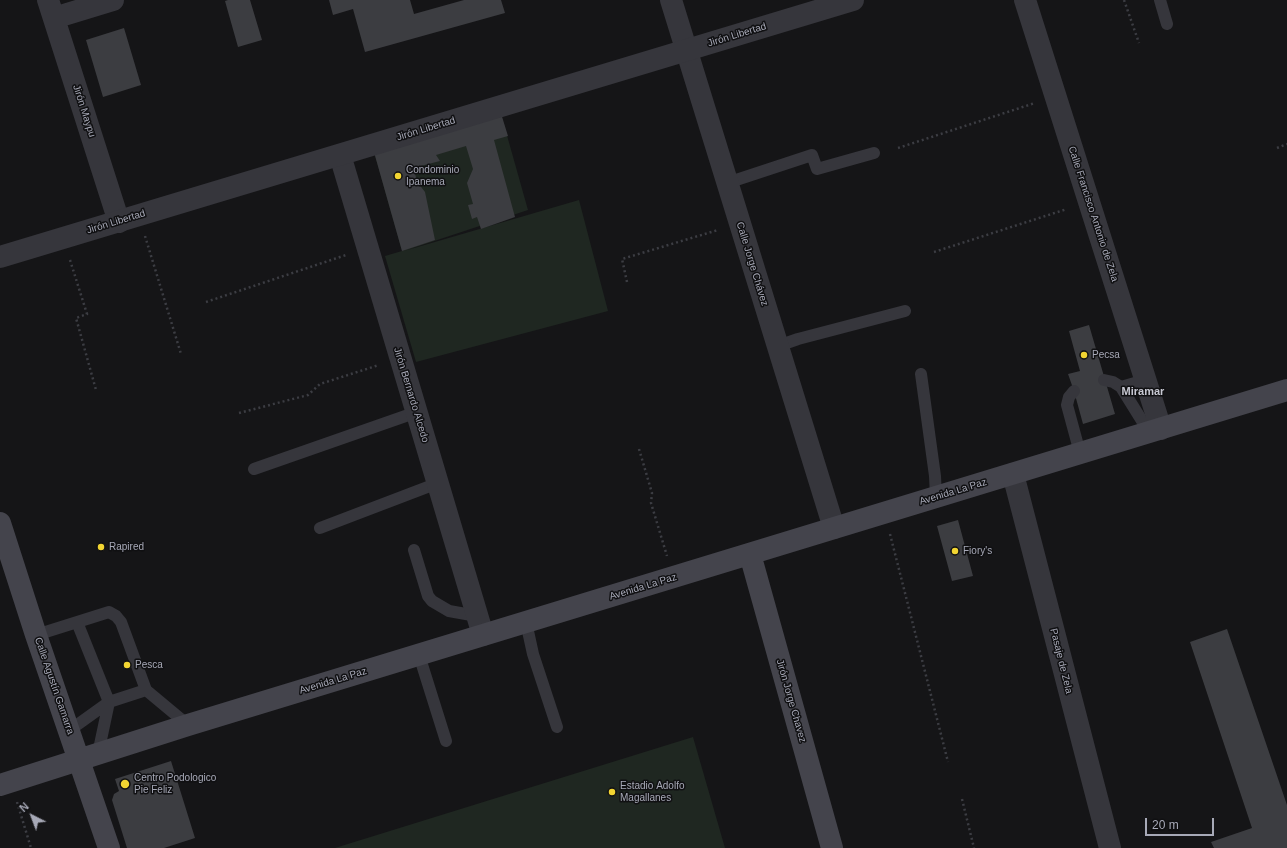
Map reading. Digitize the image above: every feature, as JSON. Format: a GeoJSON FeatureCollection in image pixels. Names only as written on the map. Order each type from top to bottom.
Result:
{"type":"FeatureCollection","features":[{"type":"Feature","properties":{"kind":"main road","name":"Avenida La Paz"},"geometry":{"type":"LineString","coordinates":[[6,784],[188,725],[419,655],[480,626],[526,622],[1287,390]]}},
{"type":"Feature","properties":{"kind":"main road","name":"Calle Agustín Gamarra"},"geometry":{"type":"LineString","coordinates":[[0,523],[36,635],[70,730],[89,757],[109,848]]}},
{"type":"Feature","properties":{"kind":"main road","name":"Jirón Jorge Chavez"},"geometry":{"type":"LineString","coordinates":[[750,554],[832,848]]}},
{"type":"Feature","properties":{"kind":"street"},"geometry":{"type":"LineString","coordinates":[[51,9],[113,0]]}},
{"type":"Feature","properties":{"kind":"street","name":"Calle Jorge Chávez"},"geometry":{"type":"LineString","coordinates":[[671,0],[834,528]]}},
{"type":"Feature","properties":{"kind":"street","name":"Jirón Libertad"},"geometry":{"type":"LineString","coordinates":[[0,258],[853,0]]}},
{"type":"Feature","properties":{"kind":"street","name":"Calle Francisco Antonio de Zela"},"geometry":{"type":"LineString","coordinates":[[1025,0],[1145,380],[1154,430]]}},
{"type":"Feature","properties":{"kind":"street","name":"Jirón Maypu"},"geometry":{"type":"LineString","coordinates":[[51,9],[129,219]]}},
{"type":"Feature","properties":{"kind":"street","name":"Jirón Bernardo Alcedo"},"geometry":{"type":"LineString","coordinates":[[340,155],[480,626]]}},
{"type":"Feature","properties":{"kind":"street","name":"Pasaje de Zela"},"geometry":{"type":"LineString","coordinates":[[1013,474],[1110,848]]}},
{"type":"Feature","properties":{"kind":"lane"},"geometry":{"type":"LineString","coordinates":[[1160,0],[1168,24]]}},
{"type":"Feature","properties":{"kind":"lane"},"geometry":{"type":"LineString","coordinates":[[727,183],[812,155],[818,169],[874,153]]}},
{"type":"Feature","properties":{"kind":"lane"},"geometry":{"type":"LineString","coordinates":[[778,346],[798,339],[905,311]]}},
{"type":"Feature","properties":{"kind":"lane"},"geometry":{"type":"LineString","coordinates":[[921,374],[935,476],[936,497]]}},
{"type":"Feature","properties":{"kind":"lane"},"geometry":{"type":"LineString","coordinates":[[1104,380],[1113,382],[1121,387],[1154,430]]}},
{"type":"Feature","properties":{"kind":"lane"},"geometry":{"type":"LineString","coordinates":[[1121,387],[1145,380]]}},
{"type":"Feature","properties":{"kind":"lane"},"geometry":{"type":"LineString","coordinates":[[1074,390],[1069,397],[1067,405],[1080,453]]}},
{"type":"Feature","properties":{"kind":"lane"},"geometry":{"type":"LineString","coordinates":[[254,469],[417,412]]}},
{"type":"Feature","properties":{"kind":"lane"},"geometry":{"type":"LineString","coordinates":[[320,528],[438,483]]}},
{"type":"Feature","properties":{"kind":"lane"},"geometry":{"type":"LineString","coordinates":[[414,550],[428,596],[432,601],[480,626]]}},
{"type":"Feature","properties":{"kind":"lane"},"geometry":{"type":"LineString","coordinates":[[36,635],[109,612],[116,616],[121,622],[146,690],[188,725]]}},
{"type":"Feature","properties":{"kind":"lane"},"geometry":{"type":"LineString","coordinates":[[77,622],[109,702],[89,757]]}},
{"type":"Feature","properties":{"kind":"lane"},"geometry":{"type":"LineString","coordinates":[[526,622],[533,654],[557,727]]}},
{"type":"Feature","properties":{"kind":"lane"},"geometry":{"type":"LineString","coordinates":[[419,655],[446,741]]}},
{"type":"Feature","properties":{"kind":"lane"},"geometry":{"type":"LineString","coordinates":[[70,730],[109,702],[146,690]]}},
{"type":"Feature","properties":{"kind":"path"},"geometry":{"type":"LineString","coordinates":[[1124,0],[1139,43]]}},
{"type":"Feature","properties":{"kind":"path"},"geometry":{"type":"LineString","coordinates":[[898,148],[1055,96]]}},
{"type":"Feature","properties":{"kind":"path"},"geometry":{"type":"LineString","coordinates":[[1277,148],[1287,144]]}},
{"type":"Feature","properties":{"kind":"path"},"geometry":{"type":"LineString","coordinates":[[934,252],[1089,202]]}},
{"type":"Feature","properties":{"kind":"path"},"geometry":{"type":"LineString","coordinates":[[129,219],[181,354]]}},
{"type":"Feature","properties":{"kind":"path"},"geometry":{"type":"LineString","coordinates":[[628,282],[622,260],[740,224]]}},
{"type":"Feature","properties":{"kind":"path"},"geometry":{"type":"LineString","coordinates":[[64,238],[87,314],[76,318],[96,390]]}},
{"type":"Feature","properties":{"kind":"path"},"geometry":{"type":"LineString","coordinates":[[206,302],[368,248]]}},
{"type":"Feature","properties":{"kind":"path"},"geometry":{"type":"LineString","coordinates":[[239,413],[308,395],[320,384],[401,358]]}},
{"type":"Feature","properties":{"kind":"path"},"geometry":{"type":"LineString","coordinates":[[639,449],[652,493],[651,504],[674,578]]}},
{"type":"Feature","properties":{"kind":"path"},"geometry":{"type":"LineString","coordinates":[[884,513],[948,762]]}},
{"type":"Feature","properties":{"kind":"path"},"geometry":{"type":"LineString","coordinates":[[6,784],[31,848]]}},
{"type":"Feature","properties":{"kind":"path"},"geometry":{"type":"LineString","coordinates":[[962,799],[974,848]]}},
{"type":"Feature","properties":{"kind":"shaded area"},"geometry":{"type":"Polygon","coordinates":[[[499,107],[528,210],[404,251],[579,200],[608,311],[416,362],[385,256],[402,251],[372,145],[499,107]]]}},
{"type":"Feature","properties":{"kind":"shaded area","name":"Estadio Adolfo Magallanes"},"geometry":{"type":"Polygon","coordinates":[[[693,737],[725,848],[335,848],[693,737]]]}},
{"type":"Feature","properties":{"kind":"building"},"geometry":{"type":"Polygon","coordinates":[[[250,0],[262,40],[238,47],[225,1],[250,0]]]}},
{"type":"Feature","properties":{"kind":"building"},"geometry":{"type":"Polygon","coordinates":[[[329,0],[410,0],[414,14],[464,0],[501,0],[505,13],[365,52],[353,9],[333,15],[329,0]]]}},
{"type":"Feature","properties":{"kind":"building"},"geometry":{"type":"Polygon","coordinates":[[[124,28],[141,85],[103,97],[86,40],[124,28]]]}},
{"type":"Feature","properties":{"kind":"building","name":"Condominio Ipanema"},"geometry":{"type":"Polygon","coordinates":[[[499,107],[508,136],[494,140],[515,217],[481,229],[477,217],[472,219],[468,205],[473,204],[467,183],[473,169],[466,146],[436,155],[440,161],[413,168],[418,183],[425,192],[435,240],[402,251],[372,145],[499,107]]]}},
{"type":"Feature","properties":{"kind":"building"},"geometry":{"type":"Polygon","coordinates":[[[1089,325],[1115,414],[1083,424],[1068,374],[1080,371],[1069,331],[1089,325]]]}},
{"type":"Feature","properties":{"kind":"building","name":"Fiory's"},"geometry":{"type":"Polygon","coordinates":[[[958,520],[973,576],[952,581],[937,526],[958,520]]]}},
{"type":"Feature","properties":{"kind":"building"},"geometry":{"type":"Polygon","coordinates":[[[1227,629],[1287,805],[1287,848],[1214,848],[1211,842],[1252,828],[1190,642],[1227,629]]]}},
{"type":"Feature","properties":{"kind":"building"},"geometry":{"type":"Polygon","coordinates":[[[171,761],[195,838],[164,848],[127,848],[112,800],[114,794],[119,791],[115,779],[171,761]]]}},
{"type":"Feature","properties":{"kind":"place","name":"Condominio Ipanema"},"geometry":{"type":"Point","coordinates":[398,176]}},
{"type":"Feature","properties":{"kind":"place","name":"Pecsa"},"geometry":{"type":"Point","coordinates":[1084,355]}},
{"type":"Feature","properties":{"kind":"place","name":"Rapired"},"geometry":{"type":"Point","coordinates":[101,547]}},
{"type":"Feature","properties":{"kind":"place","name":"Fiory's"},"geometry":{"type":"Point","coordinates":[955,551]}},
{"type":"Feature","properties":{"kind":"place","name":"Pesca"},"geometry":{"type":"Point","coordinates":[127,665]}},
{"type":"Feature","properties":{"kind":"place","name":"Centro Podologico Pie Feliz"},"geometry":{"type":"Point","coordinates":[125,784]}},
{"type":"Feature","properties":{"kind":"place","name":"Estadio Adolfo Magallanes"},"geometry":{"type":"Point","coordinates":[612,792]}},
{"type":"Feature","properties":{"kind":"district","name":"Miramar"},"geometry":{"type":"Point","coordinates":[1143,392]}}]}
